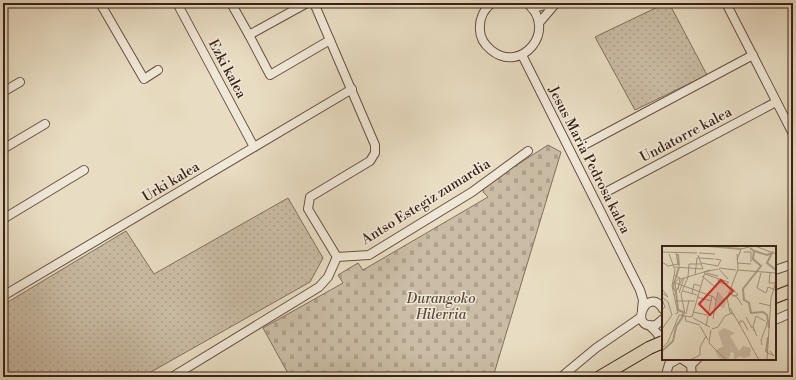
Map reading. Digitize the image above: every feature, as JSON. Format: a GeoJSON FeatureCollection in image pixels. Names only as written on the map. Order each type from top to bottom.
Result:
{"type":"FeatureCollection","features":[{"type":"Feature","properties":{"kind":"main road"},"geometry":{"type":"LineString","coordinates":[[776,297],[793,290]]}},
{"type":"Feature","properties":{"kind":"main road"},"geometry":{"type":"LineString","coordinates":[[600,377],[649,348],[662,343]]}},
{"type":"Feature","properties":{"kind":"street"},"geometry":{"type":"LineString","coordinates":[[100,3],[144,79],[158,70]]}},
{"type":"Feature","properties":{"kind":"street","name":"Ezki kalea"},"geometry":{"type":"LineString","coordinates":[[177,3],[254,147]]}},
{"type":"Feature","properties":{"kind":"street"},"geometry":{"type":"LineString","coordinates":[[231,3],[270,74],[330,40]]}},
{"type":"Feature","properties":{"kind":"street"},"geometry":{"type":"LineString","coordinates":[[249,34],[307,3]]}},
{"type":"Feature","properties":{"kind":"street"},"geometry":{"type":"LineString","coordinates":[[172,377],[319,286],[328,278],[337,257],[308,208],[310,197],[370,161],[375,153],[376,145],[314,3]]}},
{"type":"Feature","properties":{"kind":"street"},"geometry":{"type":"LineString","coordinates":[[492,3],[484,12],[480,20],[480,30],[482,39],[487,47],[494,53],[503,56],[522,55],[536,42],[539,32],[539,23],[529,5],[555,3]]}},
{"type":"Feature","properties":{"kind":"street"},"geometry":{"type":"LineString","coordinates":[[539,23],[555,3]]}},
{"type":"Feature","properties":{"kind":"street"},"geometry":{"type":"LineString","coordinates":[[726,3],[793,134]]}},
{"type":"Feature","properties":{"kind":"street","name":"Jesus Maria Pedrosa kalea"},"geometry":{"type":"LineString","coordinates":[[522,55],[634,278]]}},
{"type":"Feature","properties":{"kind":"street"},"geometry":{"type":"LineString","coordinates":[[586,144],[753,55]]}},
{"type":"Feature","properties":{"kind":"street"},"geometry":{"type":"LineString","coordinates":[[3,92],[20,82]]}},
{"type":"Feature","properties":{"kind":"street","name":"Urki kalea"},"geometry":{"type":"LineString","coordinates":[[3,296],[352,89]]}},
{"type":"Feature","properties":{"kind":"street","name":"Undatorre kalea"},"geometry":{"type":"LineString","coordinates":[[608,192],[776,102]]}},
{"type":"Feature","properties":{"kind":"street"},"geometry":{"type":"LineString","coordinates":[[3,149],[45,124]]}},
{"type":"Feature","properties":{"kind":"street","name":"Antso Estegiz zumardia"},"geometry":{"type":"LineString","coordinates":[[337,257],[369,255],[472,192],[528,151]]}},
{"type":"Feature","properties":{"kind":"street"},"geometry":{"type":"LineString","coordinates":[[3,218],[84,170]]}},
{"type":"Feature","properties":{"kind":"street"},"geometry":{"type":"LineString","coordinates":[[776,270],[793,264]]}},
{"type":"Feature","properties":{"kind":"street"},"geometry":{"type":"LineString","coordinates":[[634,278],[642,291],[662,307]]}},
{"type":"Feature","properties":{"kind":"street"},"geometry":{"type":"LineString","coordinates":[[634,278],[642,294],[641,313],[662,341]]}},
{"type":"Feature","properties":{"kind":"street"},"geometry":{"type":"LineString","coordinates":[[561,377],[641,313],[647,303],[656,303]]}},
{"type":"Feature","properties":{"kind":"street"},"geometry":{"type":"LineString","coordinates":[[776,320],[793,312]]}},
{"type":"Feature","properties":{"kind":"street"},"geometry":{"type":"LineString","coordinates":[[649,325],[656,325],[662,320]]}},
{"type":"Feature","properties":{"kind":"street"},"geometry":{"type":"LineString","coordinates":[[668,377],[667,371],[669,362]]}},
{"type":"Feature","properties":{"kind":"street"},"geometry":{"type":"LineString","coordinates":[[692,377],[694,362]]}},
{"type":"Feature","properties":{"kind":"green space"},"geometry":{"type":"Polygon","coordinates":[[[666,3],[669,3],[707,75],[635,110],[595,37],[666,3]]]}},
{"type":"Feature","properties":{"kind":"green space","name":"Durangoko Hilerria"},"geometry":{"type":"Polygon","coordinates":[[[548,145],[561,152],[493,377],[290,377],[263,328],[343,283],[338,275],[358,263],[363,270],[488,197],[483,192],[484,186],[548,145]]]}},
{"type":"Feature","properties":{"kind":"green space"},"geometry":{"type":"Polygon","coordinates":[[[288,198],[323,258],[310,282],[142,377],[3,377],[3,305],[126,231],[154,274],[288,198]]]}}]}
